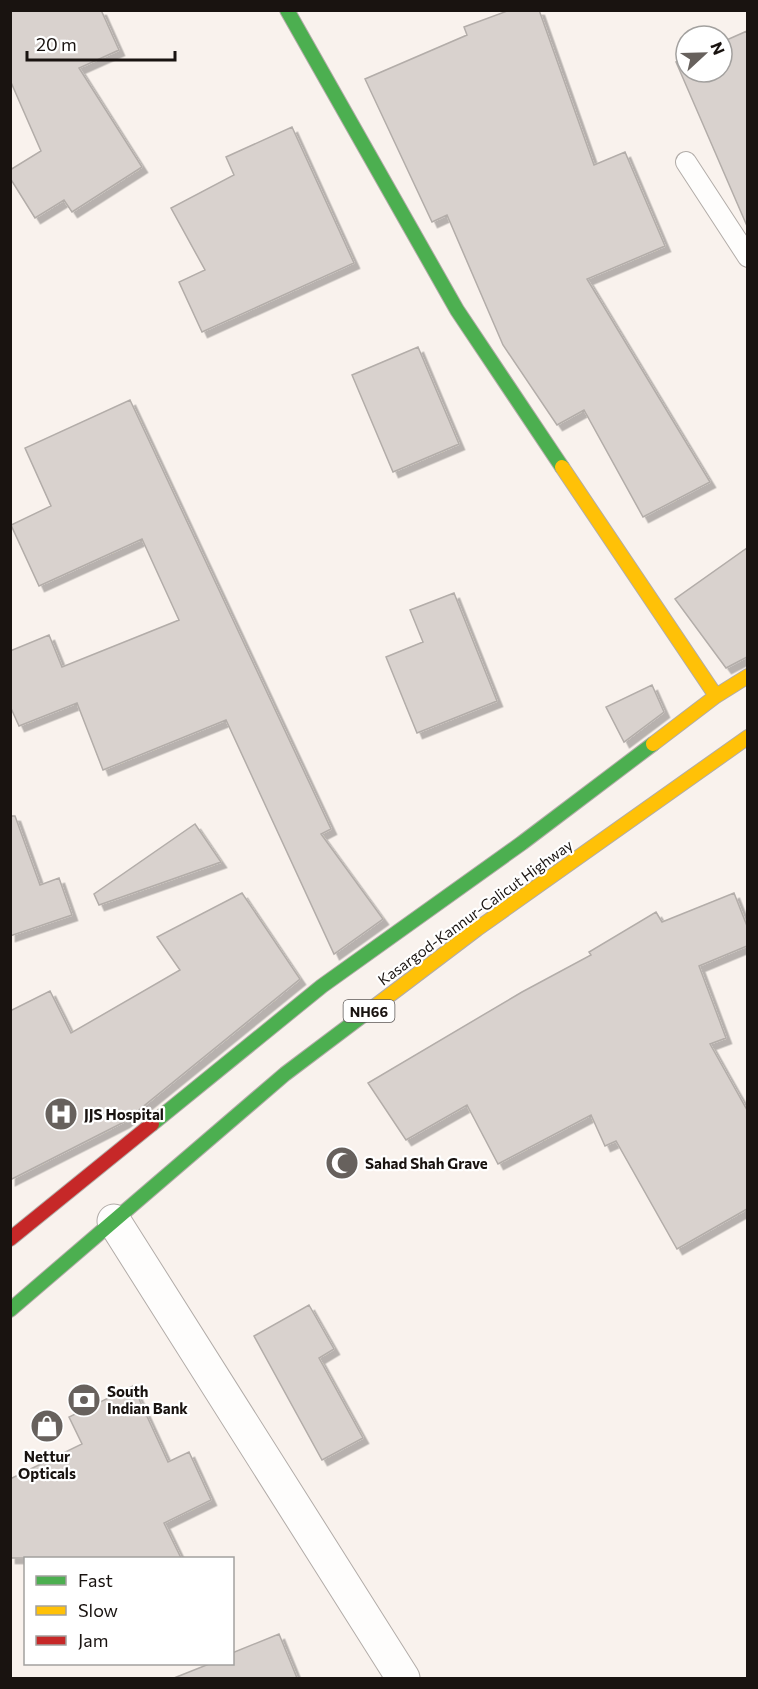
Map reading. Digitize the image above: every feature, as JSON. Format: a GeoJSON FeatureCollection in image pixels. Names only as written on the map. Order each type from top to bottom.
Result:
{"type":"FeatureCollection","features":[{"type":"Feature","properties":{"kind":"main road"},"geometry":{"type":"LineString","coordinates":[[287,10],[457,310],[716,696]]}},
{"type":"Feature","properties":{"kind":"main road","name":"Kasargod-Kannur-Calicut Highway"},"geometry":{"type":"LineString","coordinates":[[10,1239],[322,986],[522,843],[716,696],[747,676]]}},
{"type":"Feature","properties":{"kind":"main road","name":"Kasargod-Kannur-Calicut Highway"},"geometry":{"type":"LineString","coordinates":[[10,1310],[285,1074],[477,929],[747,737]]}},
{"type":"Feature","properties":{"kind":"street"},"geometry":{"type":"LineString","coordinates":[[114,1221],[404,1678]]}},
{"type":"Feature","properties":{"kind":"lane"},"geometry":{"type":"LineString","coordinates":[[686,162],[747,257]]}},
{"type":"Feature","properties":{"kind":"building"},"geometry":{"type":"Polygon","coordinates":[[[10,10],[101,10],[119,50],[79,68],[142,167],[72,212],[64,200],[35,218],[10,178],[10,170],[41,151],[10,80],[10,10]]]}},
{"type":"Feature","properties":{"kind":"building"},"geometry":{"type":"Polygon","coordinates":[[[510,10],[539,10],[594,165],[625,152],[665,246],[587,279],[710,482],[643,517],[584,410],[557,425],[503,345],[447,215],[432,222],[365,79],[467,35],[464,27],[510,10]]]}},
{"type":"Feature","properties":{"kind":"building"},"geometry":{"type":"Polygon","coordinates":[[[747,31],[747,226],[686,84],[734,84],[734,37],[747,31]]]}},
{"type":"Feature","properties":{"kind":"building"},"geometry":{"type":"Polygon","coordinates":[[[292,127],[354,263],[202,332],[179,282],[205,270],[171,208],[234,175],[226,157],[292,127]]]}},
{"type":"Feature","properties":{"kind":"building"},"geometry":{"type":"Polygon","coordinates":[[[418,347],[459,444],[393,472],[352,375],[418,347]]]}},
{"type":"Feature","properties":{"kind":"building"},"geometry":{"type":"Polygon","coordinates":[[[130,400],[331,829],[321,834],[383,919],[334,954],[226,720],[103,770],[77,703],[19,726],[10,706],[10,651],[49,635],[62,667],[179,620],[142,539],[39,586],[11,525],[51,506],[25,448],[130,400]]]}},
{"type":"Feature","properties":{"kind":"building"},"geometry":{"type":"Polygon","coordinates":[[[747,548],[747,657],[726,668],[675,599],[747,548]]]}},
{"type":"Feature","properties":{"kind":"building"},"geometry":{"type":"Polygon","coordinates":[[[454,593],[497,701],[417,733],[386,657],[423,642],[410,610],[454,593]]]}},
{"type":"Feature","properties":{"kind":"building"},"geometry":{"type":"Polygon","coordinates":[[[652,685],[664,712],[624,742],[606,707],[652,685]]]}},
{"type":"Feature","properties":{"kind":"building"},"geometry":{"type":"Polygon","coordinates":[[[10,816],[15,816],[40,885],[59,878],[72,915],[10,936],[10,816]]]}},
{"type":"Feature","properties":{"kind":"building"},"geometry":{"type":"Polygon","coordinates":[[[195,824],[221,862],[99,905],[94,894],[195,824]]]}},
{"type":"Feature","properties":{"kind":"building"},"geometry":{"type":"Polygon","coordinates":[[[242,893],[300,979],[124,1122],[10,1180],[10,1011],[50,991],[71,1033],[180,970],[157,937],[242,893]]]}},
{"type":"Feature","properties":{"kind":"building"},"geometry":{"type":"Polygon","coordinates":[[[734,893],[747,926],[747,946],[699,966],[726,1038],[710,1044],[747,1110],[747,1209],[677,1249],[616,1141],[605,1146],[591,1115],[498,1164],[467,1105],[406,1140],[368,1083],[522,992],[591,955],[589,952],[656,912],[662,922],[734,893]]]}},
{"type":"Feature","properties":{"kind":"building"},"geometry":{"type":"Polygon","coordinates":[[[309,1305],[334,1349],[319,1358],[363,1438],[322,1460],[254,1336],[309,1305]]]}},
{"type":"Feature","properties":{"kind":"building"},"geometry":{"type":"Polygon","coordinates":[[[133,1386],[168,1462],[189,1452],[211,1500],[164,1523],[181,1557],[10,1558],[10,1479],[82,1444],[69,1417],[133,1386]]]}},
{"type":"Feature","properties":{"kind":"building"},"geometry":{"type":"Polygon","coordinates":[[[279,1634],[297,1678],[174,1678],[206,1665],[234,1665],[234,1652],[279,1634]]]}},
{"type":"Feature","properties":{"kind":"traffic: fast"},"geometry":{"type":"LineString","coordinates":[[287,10],[457,310],[562,467]]}},
{"type":"Feature","properties":{"kind":"traffic: fast"},"geometry":{"type":"LineString","coordinates":[[152,1124],[322,986],[522,843],[653,744]]}},
{"type":"Feature","properties":{"kind":"traffic: fast"},"geometry":{"type":"LineString","coordinates":[[10,1310],[285,1074],[374,1007]]}},
{"type":"Feature","properties":{"kind":"traffic: slow"},"geometry":{"type":"LineString","coordinates":[[562,467],[716,696]]}},
{"type":"Feature","properties":{"kind":"traffic: slow"},"geometry":{"type":"LineString","coordinates":[[653,744],[716,696],[748,676]]}},
{"type":"Feature","properties":{"kind":"traffic: slow"},"geometry":{"type":"LineString","coordinates":[[374,1007],[477,929],[748,737]]}},
{"type":"Feature","properties":{"kind":"traffic: jam"},"geometry":{"type":"LineString","coordinates":[[10,1239],[152,1124]]}},
{"type":"Feature","properties":{"kind":"place","name":"JJS Hospital"},"geometry":{"type":"Point","coordinates":[61,1114]}},
{"type":"Feature","properties":{"kind":"place","name":"Sahad Shah Grave"},"geometry":{"type":"Point","coordinates":[342,1163]}},
{"type":"Feature","properties":{"kind":"place","name":"South Indian Bank"},"geometry":{"type":"Point","coordinates":[84,1400]}},
{"type":"Feature","properties":{"kind":"place","name":"Nettur Opticals"},"geometry":{"type":"Point","coordinates":[47,1426]}}]}
